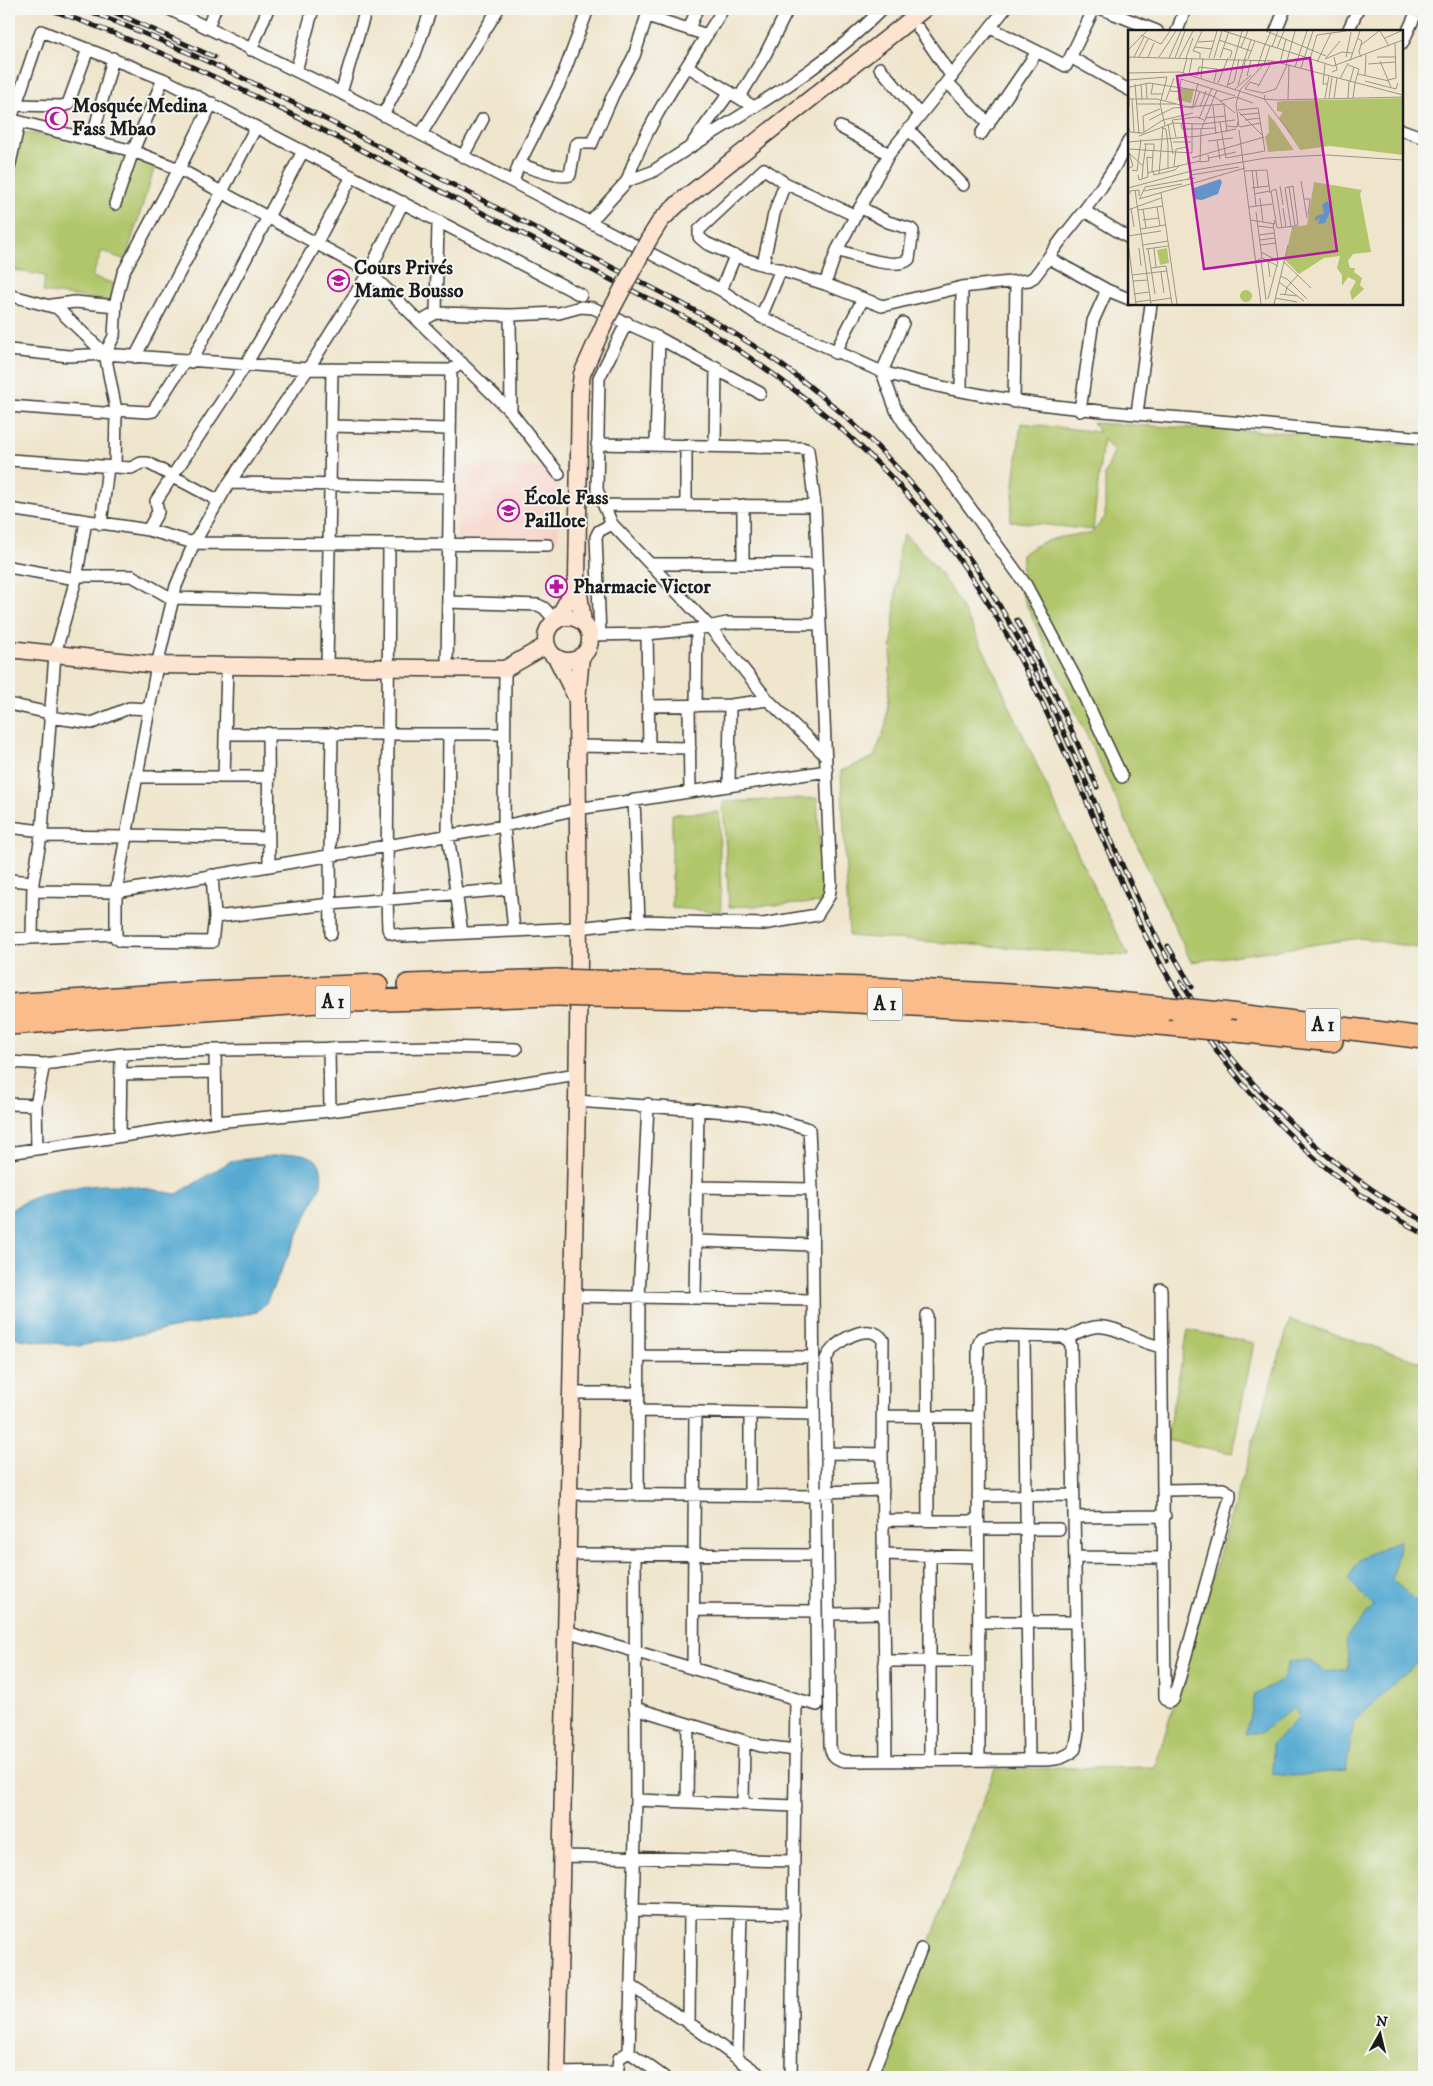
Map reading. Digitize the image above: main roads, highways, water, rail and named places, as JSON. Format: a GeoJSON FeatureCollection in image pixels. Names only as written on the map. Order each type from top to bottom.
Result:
{"type":"FeatureCollection","features":[{"type":"Feature","properties":{"kind":"highway","name":"A 1"},"geometry":{"type":"LineString","coordinates":[[9,1005],[321,987],[897,988],[1085,999],[1424,1038]]}},
{"type":"Feature","properties":{"kind":"highway","name":"A 1"},"geometry":{"type":"LineString","coordinates":[[9,1024],[318,1002],[557,988]]}},
{"type":"Feature","properties":{"kind":"highway","name":"A 1"},"geometry":{"type":"LineString","coordinates":[[589,988],[990,1009],[1180,1026],[1424,1052]]}},
{"type":"Feature","properties":{"kind":"water"},"geometry":{"type":"Polygon","coordinates":[[[296,1153],[310,1156],[318,1162],[322,1178],[321,1185],[266,1303],[257,1312],[79,1346],[19,1339],[9,1333],[9,1212],[19,1205],[31,1199],[60,1190],[103,1185],[124,1185],[177,1194],[231,1161],[296,1153]]]}},
{"type":"Feature","properties":{"kind":"water"},"geometry":{"type":"Polygon","coordinates":[[[1400,1540],[1392,1580],[1424,1607],[1424,1651],[1420,1659],[1354,1722],[1346,1770],[1293,1776],[1272,1774],[1273,1743],[1299,1717],[1294,1707],[1261,1733],[1245,1735],[1255,1695],[1283,1679],[1289,1662],[1308,1660],[1326,1672],[1349,1669],[1346,1638],[1374,1606],[1348,1580],[1360,1558],[1400,1540]]]}},
{"type":"Feature","properties":{"kind":"railway"},"geometry":{"type":"LineString","coordinates":[[48,9],[151,49],[251,94],[683,316],[774,375],[839,428],[900,486],[927,518],[953,551],[1000,623],[1041,700],[1141,927],[1171,982],[1199,1026],[1230,1068],[1263,1107],[1299,1143],[1338,1177],[1379,1207],[1424,1234]]}},
{"type":"Feature","properties":{"kind":"railway"},"geometry":{"type":"LineString","coordinates":[[83,9],[181,49],[276,94],[673,299],[712,320],[781,364],[837,409],[889,459],[913,486],[958,542],[991,591],[1020,641],[1046,694],[1117,854],[1168,960]]}},
{"type":"Feature","properties":{"kind":"railway"},"geometry":{"type":"LineString","coordinates":[[107,9],[214,57]]}},
{"type":"Feature","properties":{"kind":"railway"},"geometry":{"type":"LineString","coordinates":[[1017,620],[1053,689],[1097,787]]}},
{"type":"Feature","properties":{"kind":"railway"},"geometry":{"type":"LineString","coordinates":[[1168,946],[1192,987]]}},
{"type":"Feature","properties":{"kind":"railway"},"geometry":{"type":"LineString","coordinates":[[1181,982],[1224,1048],[1251,1081],[1295,1127],[1319,1149],[1370,1188],[1424,1221]]}},
{"type":"Feature","properties":{"kind":"place","name":"Mosquée Medina Fass Mbao"},"geometry":{"type":"Point","coordinates":[56,118]}},
{"type":"Feature","properties":{"kind":"place","name":"Cours Privés Mame Bousso"},"geometry":{"type":"Point","coordinates":[338,280]}},
{"type":"Feature","properties":{"kind":"place","name":"École Fass Paillote"},"geometry":{"type":"Point","coordinates":[508,510]}},
{"type":"Feature","properties":{"kind":"place","name":"Pharmacie Victor"},"geometry":{"type":"Point","coordinates":[557,587]}}]}
